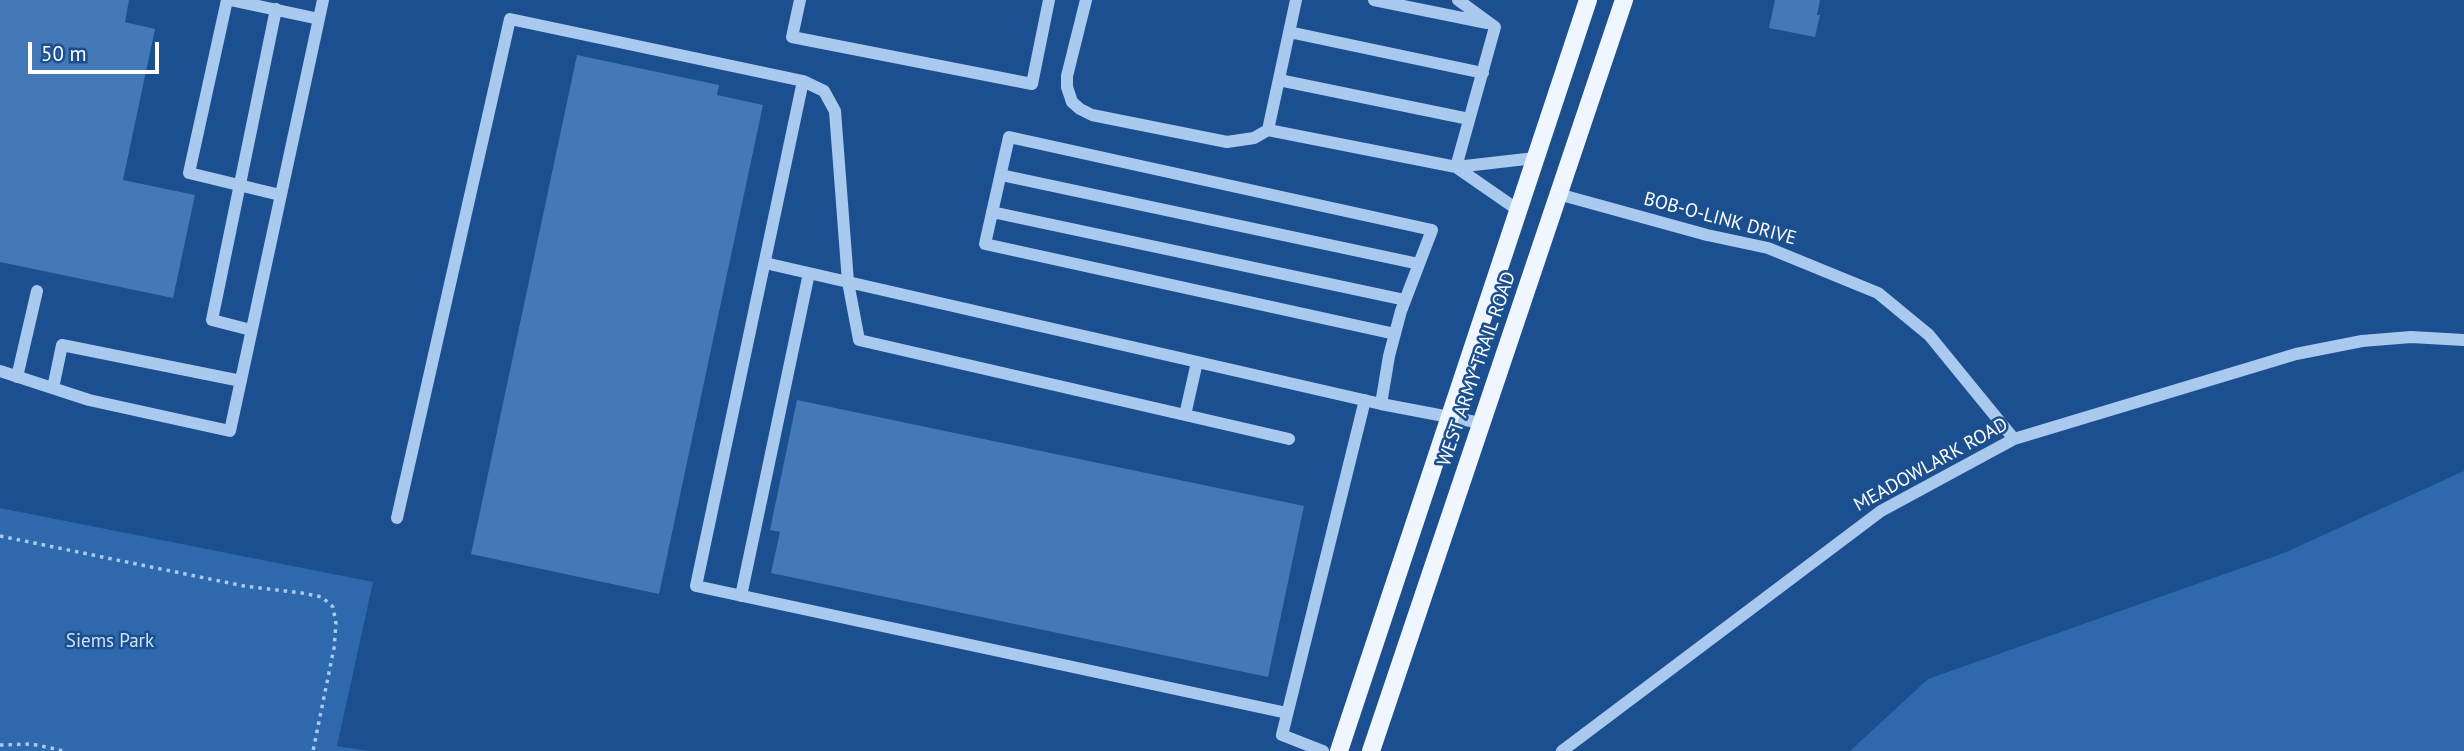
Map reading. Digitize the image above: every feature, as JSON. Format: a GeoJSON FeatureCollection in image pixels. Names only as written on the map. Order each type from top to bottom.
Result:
{"type":"FeatureCollection","features":[{"type":"Feature","properties":{"kind":"main road","name":"WEST ARMY TRAIL ROAD"},"geometry":{"type":"LineString","coordinates":[[1339,751],[1588,0]]}},
{"type":"Feature","properties":{"kind":"main road","name":"WEST ARMY TRAIL ROAD"},"geometry":{"type":"LineString","coordinates":[[1371,751],[1624,0]]}},
{"type":"Feature","properties":{"kind":"street"},"geometry":{"type":"LineString","coordinates":[[281,195],[189,173],[228,0],[319,19]]}},
{"type":"Feature","properties":{"kind":"street"},"geometry":{"type":"LineString","coordinates":[[0,371],[89,400],[229,431],[323,0]]}},
{"type":"Feature","properties":{"kind":"street"},"geometry":{"type":"LineString","coordinates":[[800,0],[792,37],[1032,84],[1049,0]]}},
{"type":"Feature","properties":{"kind":"street"},"geometry":{"type":"LineString","coordinates":[[1086,0],[1067,76],[1067,87],[1072,102],[1092,115],[1227,142],[1254,138],[1268,130],[1456,167],[1535,158]]}},
{"type":"Feature","properties":{"kind":"street"},"geometry":{"type":"LineString","coordinates":[[1268,130],[1296,0]]}},
{"type":"Feature","properties":{"kind":"street"},"geometry":{"type":"LineString","coordinates":[[1374,0],[1491,24]]}},
{"type":"Feature","properties":{"kind":"street"},"geometry":{"type":"LineString","coordinates":[[1456,167],[1495,27],[1458,0]]}},
{"type":"Feature","properties":{"kind":"street"},"geometry":{"type":"LineString","coordinates":[[251,330],[212,320],[276,9]]}},
{"type":"Feature","properties":{"kind":"street"},"geometry":{"type":"LineString","coordinates":[[397,517],[510,19],[803,81],[824,91],[835,111],[848,282],[859,340],[1289,439]]}},
{"type":"Feature","properties":{"kind":"street"},"geometry":{"type":"LineString","coordinates":[[1289,32],[1483,73]]}},
{"type":"Feature","properties":{"kind":"street"},"geometry":{"type":"LineString","coordinates":[[1279,80],[1469,119]]}},
{"type":"Feature","properties":{"kind":"street"},"geometry":{"type":"LineString","coordinates":[[803,81],[695,586],[1287,713]]}},
{"type":"Feature","properties":{"kind":"street"},"geometry":{"type":"LineString","coordinates":[[1381,404],[1395,334],[1432,230],[1009,136],[985,244],[1395,334]]}},
{"type":"Feature","properties":{"kind":"street"},"geometry":{"type":"LineString","coordinates":[[1456,167],[1518,210]]}},
{"type":"Feature","properties":{"kind":"street"},"geometry":{"type":"LineString","coordinates":[[1001,175],[1419,264]]}},
{"type":"Feature","properties":{"kind":"street","name":"BOB-O-LINK DRIVE"},"geometry":{"type":"LineString","coordinates":[[1558,194],[1707,235],[1768,248],[1864,286],[1895,305],[1929,335],[2014,439]]}},
{"type":"Feature","properties":{"kind":"street"},"geometry":{"type":"LineString","coordinates":[[992,212],[1405,300]]}},
{"type":"Feature","properties":{"kind":"street"},"geometry":{"type":"LineString","coordinates":[[765,263],[1381,404],[1481,423]]}},
{"type":"Feature","properties":{"kind":"street"},"geometry":{"type":"LineString","coordinates":[[741,596],[809,273]]}},
{"type":"Feature","properties":{"kind":"street"},"geometry":{"type":"LineString","coordinates":[[17,377],[37,291]]}},
{"type":"Feature","properties":{"kind":"street","name":"MEADOWLARK ROAD"},"geometry":{"type":"LineString","coordinates":[[1562,751],[1881,512],[2014,439],[2296,354],[2362,341],[2411,337],[2464,340]]}},
{"type":"Feature","properties":{"kind":"street"},"geometry":{"type":"LineString","coordinates":[[53,388],[61,345],[240,381]]}},
{"type":"Feature","properties":{"kind":"street"},"geometry":{"type":"LineString","coordinates":[[1185,415],[1197,362]]}},
{"type":"Feature","properties":{"kind":"street"},"geometry":{"type":"LineString","coordinates":[[1323,751],[1282,735],[1365,400]]}},
{"type":"Feature","properties":{"kind":"path"},"geometry":{"type":"LineString","coordinates":[[0,536],[244,586],[322,597],[333,607],[336,624],[334,648],[313,751]]}},
{"type":"Feature","properties":{"kind":"path"},"geometry":{"type":"LineString","coordinates":[[0,744],[32,744],[64,751]]}},
{"type":"Feature","properties":{"kind":"green space"},"geometry":{"type":"Polygon","coordinates":[[[2464,471],[2464,751],[1850,751],[1928,679],[2284,553],[2464,471]]]}},
{"type":"Feature","properties":{"kind":"green space","name":"Siems Park"},"geometry":{"type":"Polygon","coordinates":[[[0,508],[373,582],[337,746],[368,751],[0,751],[0,508]]]}},
{"type":"Feature","properties":{"kind":"building"},"geometry":{"type":"Polygon","coordinates":[[[0,0],[129,0],[125,22],[155,29],[123,180],[195,195],[173,298],[0,262],[0,0]]]}},
{"type":"Feature","properties":{"kind":"building"},"geometry":{"type":"Polygon","coordinates":[[[1775,0],[1820,0],[1815,37],[1769,28],[1775,0]]]}},
{"type":"Feature","properties":{"kind":"building"},"geometry":{"type":"Polygon","coordinates":[[[577,55],[719,85],[717,95],[763,105],[659,594],[471,554],[577,55]]]}},
{"type":"Feature","properties":{"kind":"building"},"geometry":{"type":"Polygon","coordinates":[[[797,400],[1304,506],[1268,677],[771,573],[780,532],[770,530],[797,400]]]}}]}
